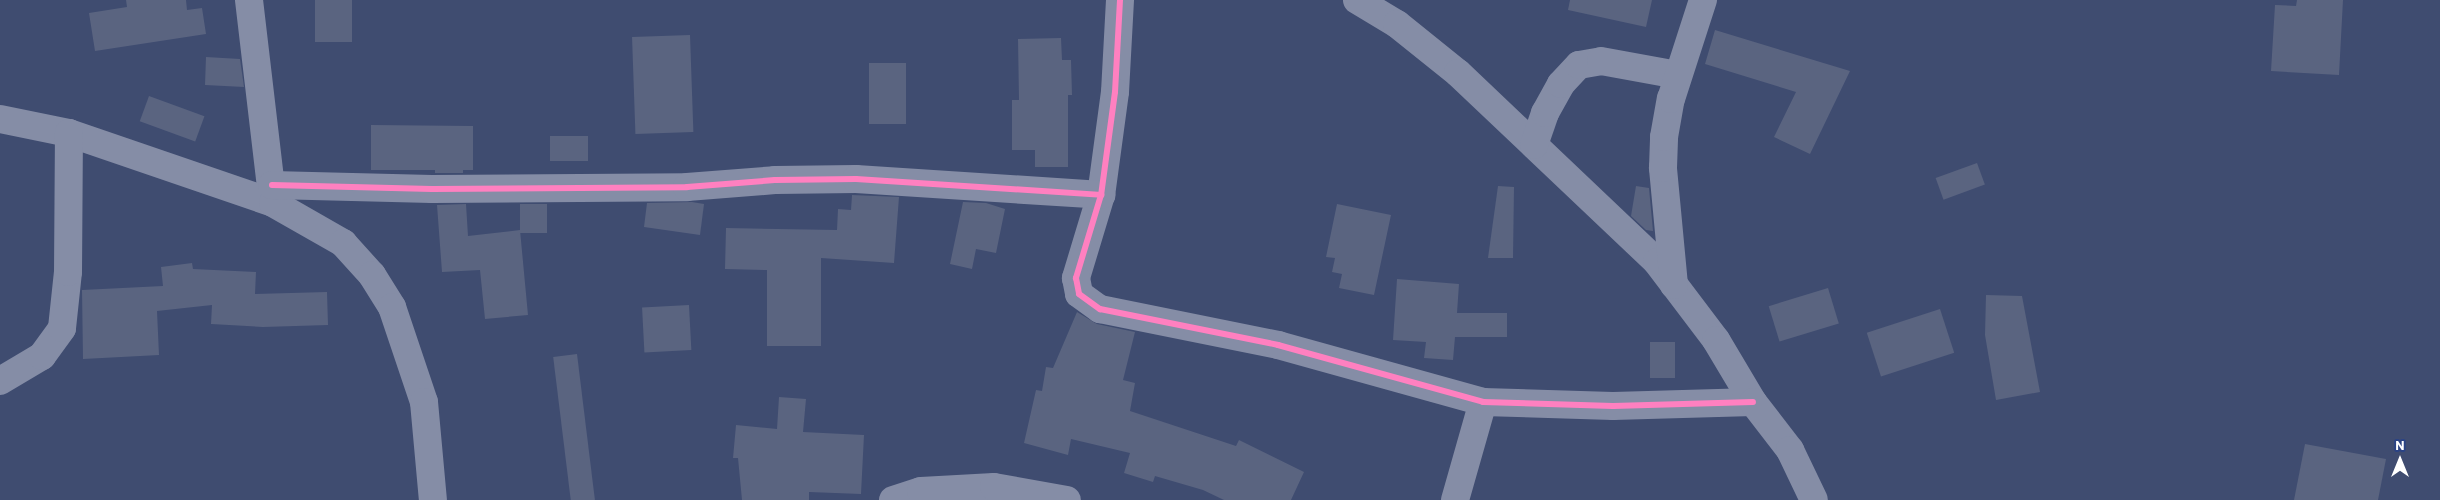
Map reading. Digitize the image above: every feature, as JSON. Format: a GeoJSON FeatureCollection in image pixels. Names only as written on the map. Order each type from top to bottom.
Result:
{"type":"FeatureCollection","features":[{"type":"Feature","properties":{"kind":"street"},"geometry":{"type":"LineString","coordinates":[[249,0],[273,194]]}},
{"type":"Feature","properties":{"kind":"street"},"geometry":{"type":"LineString","coordinates":[[1120,0],[1115,92],[1101,195],[1076,278],[1079,294],[1100,309],[1278,345],[1483,402],[1613,406],[1753,402]]}},
{"type":"Feature","properties":{"kind":"street"},"geometry":{"type":"LineString","coordinates":[[1357,0],[1397,24],[1458,73],[1657,262],[1716,340],[1753,402],[1790,450],[1814,500]]}},
{"type":"Feature","properties":{"kind":"street"},"geometry":{"type":"LineString","coordinates":[[1674,286],[1663,168],[1664,137],[1678,75],[1703,0]]}},
{"type":"Feature","properties":{"kind":"street"},"geometry":{"type":"LineString","coordinates":[[1534,145],[1545,114],[1561,84],[1579,65],[1600,61],[1678,75]]}},
{"type":"Feature","properties":{"kind":"street"},"geometry":{"type":"LineString","coordinates":[[0,119],[69,133],[273,194],[343,243],[372,275],[392,307],[424,402],[433,500]]}},
{"type":"Feature","properties":{"kind":"street"},"geometry":{"type":"LineString","coordinates":[[0,381],[42,356],[62,328],[68,272],[69,133]]}},
{"type":"Feature","properties":{"kind":"street"},"geometry":{"type":"LineString","coordinates":[[273,194],[432,189],[687,187],[775,180],[856,179],[1101,195]]}},
{"type":"Feature","properties":{"kind":"street"},"geometry":{"type":"LineString","coordinates":[[1455,500],[1483,402]]}},
{"type":"Feature","properties":{"kind":"street"},"geometry":{"type":"LineString","coordinates":[[893,500],[921,491],[994,487],[1067,500]]}},
{"type":"Feature","properties":{"kind":"building"},"geometry":{"type":"Polygon","coordinates":[[[126,0],[186,0],[187,10],[202,8],[206,34],[95,51],[89,13],[127,7],[126,0]]]}},
{"type":"Feature","properties":{"kind":"building"},"geometry":{"type":"Polygon","coordinates":[[[315,0],[352,0],[352,42],[315,42],[315,0]]]}},
{"type":"Feature","properties":{"kind":"building"},"geometry":{"type":"Polygon","coordinates":[[[1570,0],[1652,0],[1646,27],[1568,10],[1570,0]]]}},
{"type":"Feature","properties":{"kind":"building"},"geometry":{"type":"Polygon","coordinates":[[[2297,0],[2343,0],[2339,75],[2271,71],[2275,5],[2296,6],[2297,0]]]}},
{"type":"Feature","properties":{"kind":"building"},"geometry":{"type":"Polygon","coordinates":[[[1715,30],[1850,71],[1810,154],[1774,137],[1796,92],[1705,64],[1715,30]]]}},
{"type":"Feature","properties":{"kind":"building"},"geometry":{"type":"Polygon","coordinates":[[[690,35],[693,132],[635,134],[632,37],[690,35]]]}},
{"type":"Feature","properties":{"kind":"building"},"geometry":{"type":"Polygon","coordinates":[[[1061,38],[1062,60],[1071,60],[1072,95],[1068,95],[1068,167],[1035,167],[1035,150],[1012,150],[1012,100],[1019,100],[1018,39],[1061,38]]]}},
{"type":"Feature","properties":{"kind":"building"},"geometry":{"type":"Polygon","coordinates":[[[206,57],[240,59],[244,87],[205,85],[206,57]]]}},
{"type":"Feature","properties":{"kind":"building"},"geometry":{"type":"Polygon","coordinates":[[[869,63],[906,63],[906,124],[869,124],[869,63]]]}},
{"type":"Feature","properties":{"kind":"building"},"geometry":{"type":"Polygon","coordinates":[[[149,96],[204,116],[195,142],[140,121],[149,96]]]}},
{"type":"Feature","properties":{"kind":"building"},"geometry":{"type":"Polygon","coordinates":[[[371,125],[473,126],[473,170],[463,170],[463,173],[435,173],[435,170],[371,170],[371,125]]]}},
{"type":"Feature","properties":{"kind":"building"},"geometry":{"type":"Polygon","coordinates":[[[550,136],[588,136],[588,161],[550,161],[550,136]]]}},
{"type":"Feature","properties":{"kind":"building"},"geometry":{"type":"Polygon","coordinates":[[[1977,163],[1985,185],[1944,200],[1936,178],[1977,163]]]}},
{"type":"Feature","properties":{"kind":"building"},"geometry":{"type":"Polygon","coordinates":[[[1498,186],[1514,187],[1513,258],[1488,258],[1498,186]]]}},
{"type":"Feature","properties":{"kind":"building"},"geometry":{"type":"Polygon","coordinates":[[[1636,186],[1649,188],[1653,231],[1646,230],[1631,216],[1636,186]]]}},
{"type":"Feature","properties":{"kind":"building"},"geometry":{"type":"Polygon","coordinates":[[[852,195],[899,197],[894,263],[821,258],[821,346],[767,346],[767,270],[725,269],[726,228],[837,230],[838,209],[851,210],[852,195]]]}},
{"type":"Feature","properties":{"kind":"building"},"geometry":{"type":"Polygon","coordinates":[[[692,202],[704,204],[700,235],[644,227],[647,203],[692,202]]]}},
{"type":"Feature","properties":{"kind":"building"},"geometry":{"type":"Polygon","coordinates":[[[963,202],[986,203],[1005,209],[996,253],[976,249],[972,269],[950,264],[963,202]]]}},
{"type":"Feature","properties":{"kind":"building"},"geometry":{"type":"Polygon","coordinates":[[[466,204],[468,236],[520,230],[528,315],[485,319],[480,270],[442,272],[437,205],[466,204]]]}},
{"type":"Feature","properties":{"kind":"building"},"geometry":{"type":"Polygon","coordinates":[[[520,204],[547,204],[547,233],[520,233],[520,204]]]}},
{"type":"Feature","properties":{"kind":"building"},"geometry":{"type":"Polygon","coordinates":[[[1337,204],[1391,215],[1374,295],[1339,288],[1342,274],[1332,272],[1335,258],[1326,257],[1337,204]]]}},
{"type":"Feature","properties":{"kind":"building"},"geometry":{"type":"Polygon","coordinates":[[[192,263],[193,269],[256,272],[255,294],[327,292],[328,325],[263,327],[211,324],[212,305],[157,311],[159,355],[83,359],[82,290],[163,286],[161,267],[192,263]]]}},
{"type":"Feature","properties":{"kind":"building"},"geometry":{"type":"Polygon","coordinates":[[[1397,279],[1459,284],[1457,313],[1507,313],[1507,337],[1455,337],[1453,360],[1424,358],[1426,342],[1393,340],[1397,279]]]}},
{"type":"Feature","properties":{"kind":"building"},"geometry":{"type":"Polygon","coordinates":[[[1828,288],[1839,323],[1780,342],[1769,306],[1828,288]]]}},
{"type":"Feature","properties":{"kind":"building"},"geometry":{"type":"Polygon","coordinates":[[[1986,295],[2022,296],[2040,392],[1996,400],[1985,335],[1986,295]]]}},
{"type":"Feature","properties":{"kind":"building"},"geometry":{"type":"Polygon","coordinates":[[[689,305],[691,350],[644,352],[642,307],[689,305]]]}},
{"type":"Feature","properties":{"kind":"building"},"geometry":{"type":"Polygon","coordinates":[[[1940,309],[1954,353],[1881,377],[1867,333],[1940,309]]]}},
{"type":"Feature","properties":{"kind":"building"},"geometry":{"type":"Polygon","coordinates":[[[1077,312],[1097,324],[1135,332],[1123,380],[1135,383],[1130,411],[1236,446],[1239,440],[1304,472],[1291,500],[1224,500],[1203,490],[1155,476],[1153,482],[1124,473],[1130,453],[1071,439],[1068,455],[1024,443],[1036,390],[1042,391],[1046,367],[1053,368],[1077,312]]]}},
{"type":"Feature","properties":{"kind":"building"},"geometry":{"type":"Polygon","coordinates":[[[1650,342],[1675,342],[1675,378],[1650,378],[1650,342]]]}},
{"type":"Feature","properties":{"kind":"building"},"geometry":{"type":"Polygon","coordinates":[[[577,354],[595,500],[571,500],[553,357],[577,354]]]}},
{"type":"Feature","properties":{"kind":"building"},"geometry":{"type":"Polygon","coordinates":[[[779,397],[806,399],[803,432],[864,435],[861,494],[809,492],[809,500],[742,500],[738,458],[733,458],[736,425],[777,429],[779,397]]]}},
{"type":"Feature","properties":{"kind":"building"},"geometry":{"type":"Polygon","coordinates":[[[2305,444],[2386,459],[2378,500],[2294,500],[2305,444]]]}},
{"type":"Feature","properties":{"kind":"cycle path"},"geometry":{"type":"LineString","coordinates":[[1120,0],[1115,92],[1101,195],[1076,278],[1079,294],[1100,309],[1278,345],[1483,402],[1613,406],[1753,402]]}},
{"type":"Feature","properties":{"kind":"cycle path"},"geometry":{"type":"LineString","coordinates":[[272,185],[432,189],[687,187],[775,180],[856,179],[1101,195]]}}]}
